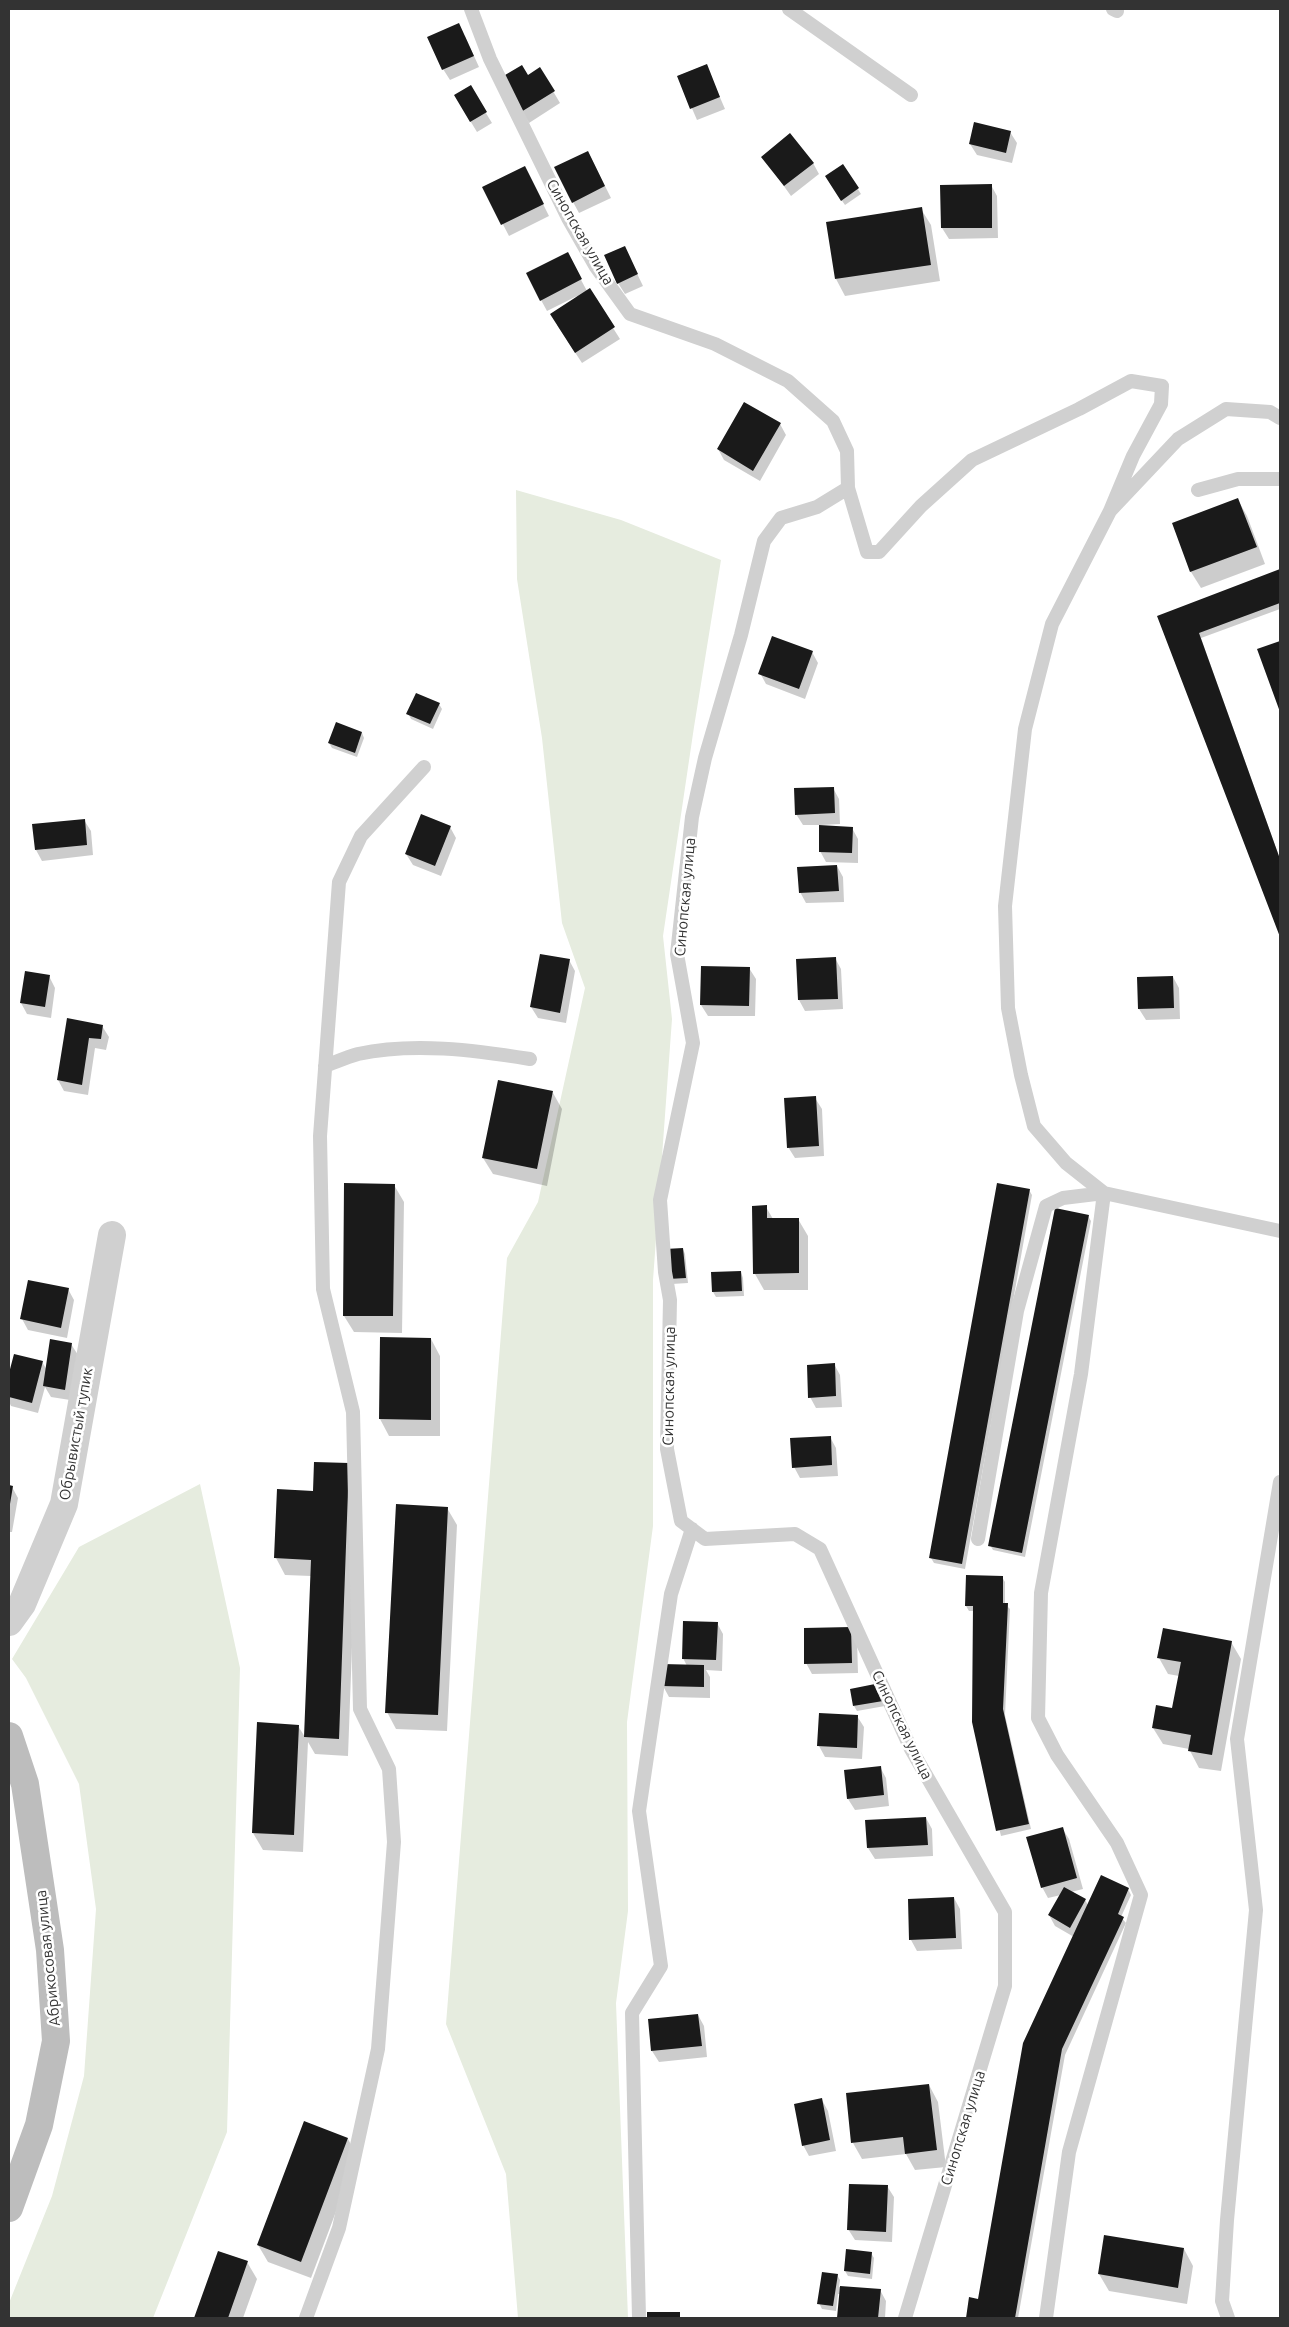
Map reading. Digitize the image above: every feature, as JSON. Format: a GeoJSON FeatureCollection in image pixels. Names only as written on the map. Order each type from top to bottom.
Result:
{"type":"FeatureCollection","features":[{"type":"Feature","properties":{"kind":"main road","name":"Абрикосовая улица"},"geometry":{"type":"LineString","coordinates":[[9,1736],[26,1784],[50,1950],[56,2041],[39,2125],[9,2208]]}},
{"type":"Feature","properties":{"kind":"street","name":"Обрывистый тупик"},"geometry":{"type":"LineString","coordinates":[[9,1622],[22,1604],[64,1504],[112,1235]]}},
{"type":"Feature","properties":{"kind":"lane","name":"Синопская улица"},"geometry":{"type":"LineString","coordinates":[[471,9],[490,59],[568,218],[596,267],[630,314],[715,344],[788,381],[833,422],[847,451],[848,488],[868,552],[879,552],[921,506],[972,460],[1080,409],[1131,381],[1162,386],[1161,404],[1133,456],[1110,511]]}},
{"type":"Feature","properties":{"kind":"lane"},"geometry":{"type":"LineString","coordinates":[[790,9],[911,95]]}},
{"type":"Feature","properties":{"kind":"lane"},"geometry":{"type":"LineString","coordinates":[[1104,1193],[1066,1163],[1034,1126],[1020,1075],[1008,1008],[1005,906],[1025,729],[1052,624],[1110,511],[1178,439],[1226,409],[1270,412],[1280,418]]}},
{"type":"Feature","properties":{"kind":"lane"},"geometry":{"type":"LineString","coordinates":[[1198,490],[1238,479],[1280,479]]}},
{"type":"Feature","properties":{"kind":"lane","name":"Синопская улица"},"geometry":{"type":"LineString","coordinates":[[848,488],[817,507],[781,518],[764,541],[741,635],[705,758],[692,818],[677,954],[693,1043],[660,1200],[665,1272],[670,1300],[667,1449],[681,1521],[705,1540],[795,1534],[820,1549],[911,1748],[1005,1912],[1005,1986],[905,2318]]}},
{"type":"Feature","properties":{"kind":"lane"},"geometry":{"type":"LineString","coordinates":[[306,2318],[339,2228],[378,2049],[394,1842],[389,1770],[360,1709],[353,1412],[323,1289],[320,1136],[338,882],[361,836],[424,767]]}},
{"type":"Feature","properties":{"kind":"lane"},"geometry":{"type":"LineString","coordinates":[[325,1066],[357,1054],[407,1048],[483,1052],[530,1059]]}},
{"type":"Feature","properties":{"kind":"lane"},"geometry":{"type":"LineString","coordinates":[[1046,2318],[1069,2152],[1141,1895],[1117,1843],[1058,1755],[1038,1718],[1041,1593],[1081,1374],[1104,1193]]}},
{"type":"Feature","properties":{"kind":"lane"},"geometry":{"type":"LineString","coordinates":[[978,1539],[1017,1311],[1046,1206],[1063,1198],[1104,1193],[1280,1231]]}},
{"type":"Feature","properties":{"kind":"lane"},"geometry":{"type":"LineString","coordinates":[[1228,2318],[1222,2302],[1256,1910],[1237,1739],[1277,1520],[1280,1482]]}},
{"type":"Feature","properties":{"kind":"lane"},"geometry":{"type":"LineString","coordinates":[[639,2318],[632,2013],[661,1966],[639,1811],[671,1594],[692,1529]]}},
{"type":"Feature","properties":{"kind":"shaded area"},"geometry":{"type":"Polygon","coordinates":[[[516,490],[621,520],[721,560],[663,936],[672,1019],[653,1280],[653,1526],[627,1722],[628,1911],[616,2003],[628,2318],[518,2318],[506,2174],[446,2024],[507,1258],[538,1202],[585,988],[562,923],[542,738],[517,579],[516,490]]]}},
{"type":"Feature","properties":{"kind":"shaded area"},"geometry":{"type":"Polygon","coordinates":[[[200,1484],[240,1668],[227,2132],[153,2318],[9,2318],[9,2303],[52,2196],[84,2076],[96,1909],[79,1784],[26,1678],[12,1659],[79,1547],[200,1484]]]}},
{"type":"Feature","properties":{"kind":"building"},"geometry":{"type":"Polygon","coordinates":[[[459,23],[474,56],[442,70],[427,37],[459,23]]]}},
{"type":"Feature","properties":{"kind":"building"},"geometry":{"type":"Polygon","coordinates":[[[707,64],[720,97],[690,109],[677,76],[707,64]]]}},
{"type":"Feature","properties":{"kind":"building"},"geometry":{"type":"Polygon","coordinates":[[[522,65],[528,75],[540,67],[555,91],[521,112],[500,78],[522,65]]]}},
{"type":"Feature","properties":{"kind":"building"},"geometry":{"type":"Polygon","coordinates":[[[471,85],[487,112],[470,122],[454,95],[471,85]]]}},
{"type":"Feature","properties":{"kind":"building"},"geometry":{"type":"Polygon","coordinates":[[[974,122],[1011,131],[1006,153],[969,144],[974,122]]]}},
{"type":"Feature","properties":{"kind":"building"},"geometry":{"type":"Polygon","coordinates":[[[790,133],[814,163],[784,186],[761,157],[790,133]]]}},
{"type":"Feature","properties":{"kind":"building"},"geometry":{"type":"Polygon","coordinates":[[[588,151],[605,186],[572,203],[554,167],[588,151]]]}},
{"type":"Feature","properties":{"kind":"building"},"geometry":{"type":"Polygon","coordinates":[[[843,164],[859,188],[841,201],[825,176],[843,164]]]}},
{"type":"Feature","properties":{"kind":"building"},"geometry":{"type":"Polygon","coordinates":[[[525,166],[544,204],[501,225],[482,187],[525,166]]]}},
{"type":"Feature","properties":{"kind":"building"},"geometry":{"type":"Polygon","coordinates":[[[992,184],[992,228],[941,228],[940,185],[992,184]]]}},
{"type":"Feature","properties":{"kind":"building"},"geometry":{"type":"Polygon","coordinates":[[[922,207],[931,265],[835,279],[826,222],[922,207]]]}},
{"type":"Feature","properties":{"kind":"building"},"geometry":{"type":"Polygon","coordinates":[[[625,246],[638,274],[617,284],[604,255],[625,246]]]}},
{"type":"Feature","properties":{"kind":"building"},"geometry":{"type":"Polygon","coordinates":[[[568,252],[582,279],[540,301],[526,273],[568,252]]]}},
{"type":"Feature","properties":{"kind":"building"},"geometry":{"type":"Polygon","coordinates":[[[590,288],[615,327],[575,353],[550,314],[590,288]]]}},
{"type":"Feature","properties":{"kind":"building"},"geometry":{"type":"Polygon","coordinates":[[[744,402],[781,423],[753,471],[717,449],[744,402]]]}},
{"type":"Feature","properties":{"kind":"building"},"geometry":{"type":"Polygon","coordinates":[[[1238,498],[1257,547],[1190,572],[1172,523],[1238,498]]]}},
{"type":"Feature","properties":{"kind":"building"},"geometry":{"type":"Polygon","coordinates":[[[1280,569],[1280,603],[1199,633],[1280,859],[1280,937],[1157,616],[1280,569]]]}},
{"type":"Feature","properties":{"kind":"building"},"geometry":{"type":"Polygon","coordinates":[[[772,636],[813,651],[799,689],[758,674],[772,636]]]}},
{"type":"Feature","properties":{"kind":"building"},"geometry":{"type":"Polygon","coordinates":[[[1280,641],[1280,712],[1257,649],[1280,641]]]}},
{"type":"Feature","properties":{"kind":"building"},"geometry":{"type":"Polygon","coordinates":[[[416,693],[440,703],[430,724],[406,714],[416,693]]]}},
{"type":"Feature","properties":{"kind":"building"},"geometry":{"type":"Polygon","coordinates":[[[336,722],[362,732],[355,753],[328,743],[336,722]]]}},
{"type":"Feature","properties":{"kind":"building"},"geometry":{"type":"Polygon","coordinates":[[[834,787],[835,813],[795,815],[794,788],[834,787]]]}},
{"type":"Feature","properties":{"kind":"building"},"geometry":{"type":"Polygon","coordinates":[[[421,814],[451,826],[435,866],[405,854],[421,814]]]}},
{"type":"Feature","properties":{"kind":"building"},"geometry":{"type":"Polygon","coordinates":[[[85,819],[87,845],[35,850],[32,824],[85,819]]]}},
{"type":"Feature","properties":{"kind":"building"},"geometry":{"type":"Polygon","coordinates":[[[819,825],[853,827],[852,853],[819,852],[819,825]]]}},
{"type":"Feature","properties":{"kind":"building"},"geometry":{"type":"Polygon","coordinates":[[[837,865],[839,891],[799,893],[797,867],[837,865]]]}},
{"type":"Feature","properties":{"kind":"building"},"geometry":{"type":"Polygon","coordinates":[[[540,954],[570,959],[560,1013],[530,1007],[540,954]]]}},
{"type":"Feature","properties":{"kind":"building"},"geometry":{"type":"Polygon","coordinates":[[[836,957],[838,999],[798,1000],[796,959],[836,957]]]}},
{"type":"Feature","properties":{"kind":"building"},"geometry":{"type":"Polygon","coordinates":[[[701,966],[750,967],[749,1006],[700,1005],[701,966]]]}},
{"type":"Feature","properties":{"kind":"building"},"geometry":{"type":"Polygon","coordinates":[[[25,971],[50,975],[45,1007],[20,1003],[25,971]]]}},
{"type":"Feature","properties":{"kind":"building"},"geometry":{"type":"Polygon","coordinates":[[[1173,976],[1174,1008],[1138,1009],[1137,977],[1173,976]]]}},
{"type":"Feature","properties":{"kind":"building"},"geometry":{"type":"Polygon","coordinates":[[[67,1018],[103,1025],[101,1039],[89,1038],[82,1085],[57,1080],[67,1018]]]}},
{"type":"Feature","properties":{"kind":"building"},"geometry":{"type":"Polygon","coordinates":[[[498,1080],[553,1091],[537,1169],[482,1158],[498,1080]]]}},
{"type":"Feature","properties":{"kind":"building"},"geometry":{"type":"Polygon","coordinates":[[[816,1096],[819,1146],[787,1148],[784,1098],[816,1096]]]}},
{"type":"Feature","properties":{"kind":"building"},"geometry":{"type":"Polygon","coordinates":[[[344,1183],[395,1184],[393,1316],[343,1316],[344,1183]]]}},
{"type":"Feature","properties":{"kind":"building"},"geometry":{"type":"Polygon","coordinates":[[[997,1183],[1030,1189],[962,1564],[929,1558],[997,1183]]]}},
{"type":"Feature","properties":{"kind":"building"},"geometry":{"type":"Polygon","coordinates":[[[767,1205],[767,1218],[799,1218],[799,1273],[753,1274],[752,1206],[767,1205]]]}},
{"type":"Feature","properties":{"kind":"building"},"geometry":{"type":"Polygon","coordinates":[[[1055,1208],[1089,1215],[1022,1553],[988,1546],[1055,1208]]]}},
{"type":"Feature","properties":{"kind":"building"},"geometry":{"type":"Polygon","coordinates":[[[683,1248],[686,1278],[668,1279],[665,1249],[683,1248]]]}},
{"type":"Feature","properties":{"kind":"building"},"geometry":{"type":"Polygon","coordinates":[[[741,1271],[742,1291],[712,1292],[711,1272],[741,1271]]]}},
{"type":"Feature","properties":{"kind":"building"},"geometry":{"type":"Polygon","coordinates":[[[28,1280],[69,1288],[61,1328],[20,1319],[28,1280]]]}},
{"type":"Feature","properties":{"kind":"building"},"geometry":{"type":"Polygon","coordinates":[[[380,1337],[431,1338],[431,1420],[379,1419],[380,1337]]]}},
{"type":"Feature","properties":{"kind":"building"},"geometry":{"type":"Polygon","coordinates":[[[50,1339],[72,1343],[65,1390],[43,1386],[50,1339]]]}},
{"type":"Feature","properties":{"kind":"building"},"geometry":{"type":"Polygon","coordinates":[[[14,1354],[43,1361],[32,1403],[9,1397],[9,1373],[14,1354]]]}},
{"type":"Feature","properties":{"kind":"building"},"geometry":{"type":"Polygon","coordinates":[[[835,1363],[836,1396],[808,1398],[807,1365],[835,1363]]]}},
{"type":"Feature","properties":{"kind":"building"},"geometry":{"type":"Polygon","coordinates":[[[831,1436],[832,1465],[792,1468],[790,1438],[831,1436]]]}},
{"type":"Feature","properties":{"kind":"building"},"geometry":{"type":"Polygon","coordinates":[[[314,1462],[349,1463],[339,1739],[304,1737],[311,1560],[274,1558],[277,1489],[313,1491],[314,1462]]]}},
{"type":"Feature","properties":{"kind":"building"},"geometry":{"type":"Polygon","coordinates":[[[9,1485],[13,1486],[10,1504],[9,1503],[9,1485]]]}},
{"type":"Feature","properties":{"kind":"building"},"geometry":{"type":"Polygon","coordinates":[[[396,1504],[448,1507],[438,1715],[385,1713],[396,1504]]]}},
{"type":"Feature","properties":{"kind":"building"},"geometry":{"type":"Polygon","coordinates":[[[966,1575],[1003,1576],[1003,1603],[1008,1603],[1003,1709],[1029,1824],[996,1831],[972,1722],[973,1606],[965,1606],[966,1575]]]}},
{"type":"Feature","properties":{"kind":"building"},"geometry":{"type":"Polygon","coordinates":[[[683,1621],[718,1622],[716,1660],[682,1659],[683,1621]]]}},
{"type":"Feature","properties":{"kind":"building"},"geometry":{"type":"Polygon","coordinates":[[[851,1627],[852,1663],[804,1664],[804,1628],[851,1627]]]}},
{"type":"Feature","properties":{"kind":"building"},"geometry":{"type":"Polygon","coordinates":[[[1163,1628],[1232,1641],[1212,1755],[1188,1751],[1191,1735],[1152,1728],[1156,1705],[1172,1708],[1181,1662],[1157,1658],[1163,1628]]]}},
{"type":"Feature","properties":{"kind":"building"},"geometry":{"type":"Polygon","coordinates":[[[662,1664],[704,1665],[704,1687],[662,1686],[662,1664]]]}},
{"type":"Feature","properties":{"kind":"building"},"geometry":{"type":"Polygon","coordinates":[[[880,1683],[883,1701],[853,1706],[850,1689],[880,1683]]]}},
{"type":"Feature","properties":{"kind":"building"},"geometry":{"type":"Polygon","coordinates":[[[819,1713],[858,1715],[857,1748],[817,1746],[819,1713]]]}},
{"type":"Feature","properties":{"kind":"building"},"geometry":{"type":"Polygon","coordinates":[[[257,1722],[299,1725],[294,1835],[252,1833],[257,1722]]]}},
{"type":"Feature","properties":{"kind":"building"},"geometry":{"type":"Polygon","coordinates":[[[881,1766],[884,1795],[847,1799],[844,1770],[881,1766]]]}},
{"type":"Feature","properties":{"kind":"building"},"geometry":{"type":"Polygon","coordinates":[[[926,1817],[928,1845],[867,1848],[865,1820],[926,1817]]]}},
{"type":"Feature","properties":{"kind":"building"},"geometry":{"type":"Polygon","coordinates":[[[1063,1827],[1077,1878],[1041,1888],[1026,1837],[1063,1827]]]}},
{"type":"Feature","properties":{"kind":"building"},"geometry":{"type":"Polygon","coordinates":[[[1101,1875],[1129,1888],[1118,1914],[1124,1917],[1062,2049],[1015,2318],[966,2318],[969,2297],[978,2299],[1023,2043],[1101,1875]]]}},
{"type":"Feature","properties":{"kind":"building"},"geometry":{"type":"Polygon","coordinates":[[[1064,1887],[1086,1899],[1070,1928],[1048,1915],[1064,1887]]]}},
{"type":"Feature","properties":{"kind":"building"},"geometry":{"type":"Polygon","coordinates":[[[954,1897],[956,1938],[909,1940],[908,1899],[954,1897]]]}},
{"type":"Feature","properties":{"kind":"building"},"geometry":{"type":"Polygon","coordinates":[[[698,2014],[702,2046],[651,2051],[648,2019],[698,2014]]]}},
{"type":"Feature","properties":{"kind":"building"},"geometry":{"type":"Polygon","coordinates":[[[929,2084],[937,2150],[905,2154],[903,2137],[851,2143],[846,2093],[929,2084]]]}},
{"type":"Feature","properties":{"kind":"building"},"geometry":{"type":"Polygon","coordinates":[[[822,2098],[830,2140],[802,2146],[794,2104],[822,2098]]]}},
{"type":"Feature","properties":{"kind":"building"},"geometry":{"type":"Polygon","coordinates":[[[304,2121],[348,2138],[301,2262],[257,2245],[304,2121]]]}},
{"type":"Feature","properties":{"kind":"building"},"geometry":{"type":"Polygon","coordinates":[[[849,2184],[888,2185],[886,2232],[847,2230],[849,2184]]]}},
{"type":"Feature","properties":{"kind":"building"},"geometry":{"type":"Polygon","coordinates":[[[1104,2235],[1184,2248],[1178,2288],[1098,2274],[1104,2235]]]}},
{"type":"Feature","properties":{"kind":"building"},"geometry":{"type":"Polygon","coordinates":[[[846,2249],[872,2252],[870,2274],[844,2271],[846,2249]]]}},
{"type":"Feature","properties":{"kind":"building"},"geometry":{"type":"Polygon","coordinates":[[[218,2251],[248,2261],[228,2318],[194,2318],[218,2251]]]}},
{"type":"Feature","properties":{"kind":"building"},"geometry":{"type":"Polygon","coordinates":[[[822,2272],[838,2274],[833,2306],[817,2304],[822,2272]]]}},
{"type":"Feature","properties":{"kind":"building"},"geometry":{"type":"Polygon","coordinates":[[[840,2286],[881,2289],[878,2318],[837,2318],[840,2286]]]}},
{"type":"Feature","properties":{"kind":"building"},"geometry":{"type":"Polygon","coordinates":[[[647,2312],[680,2312],[680,2318],[647,2318],[647,2312]]]}}]}
